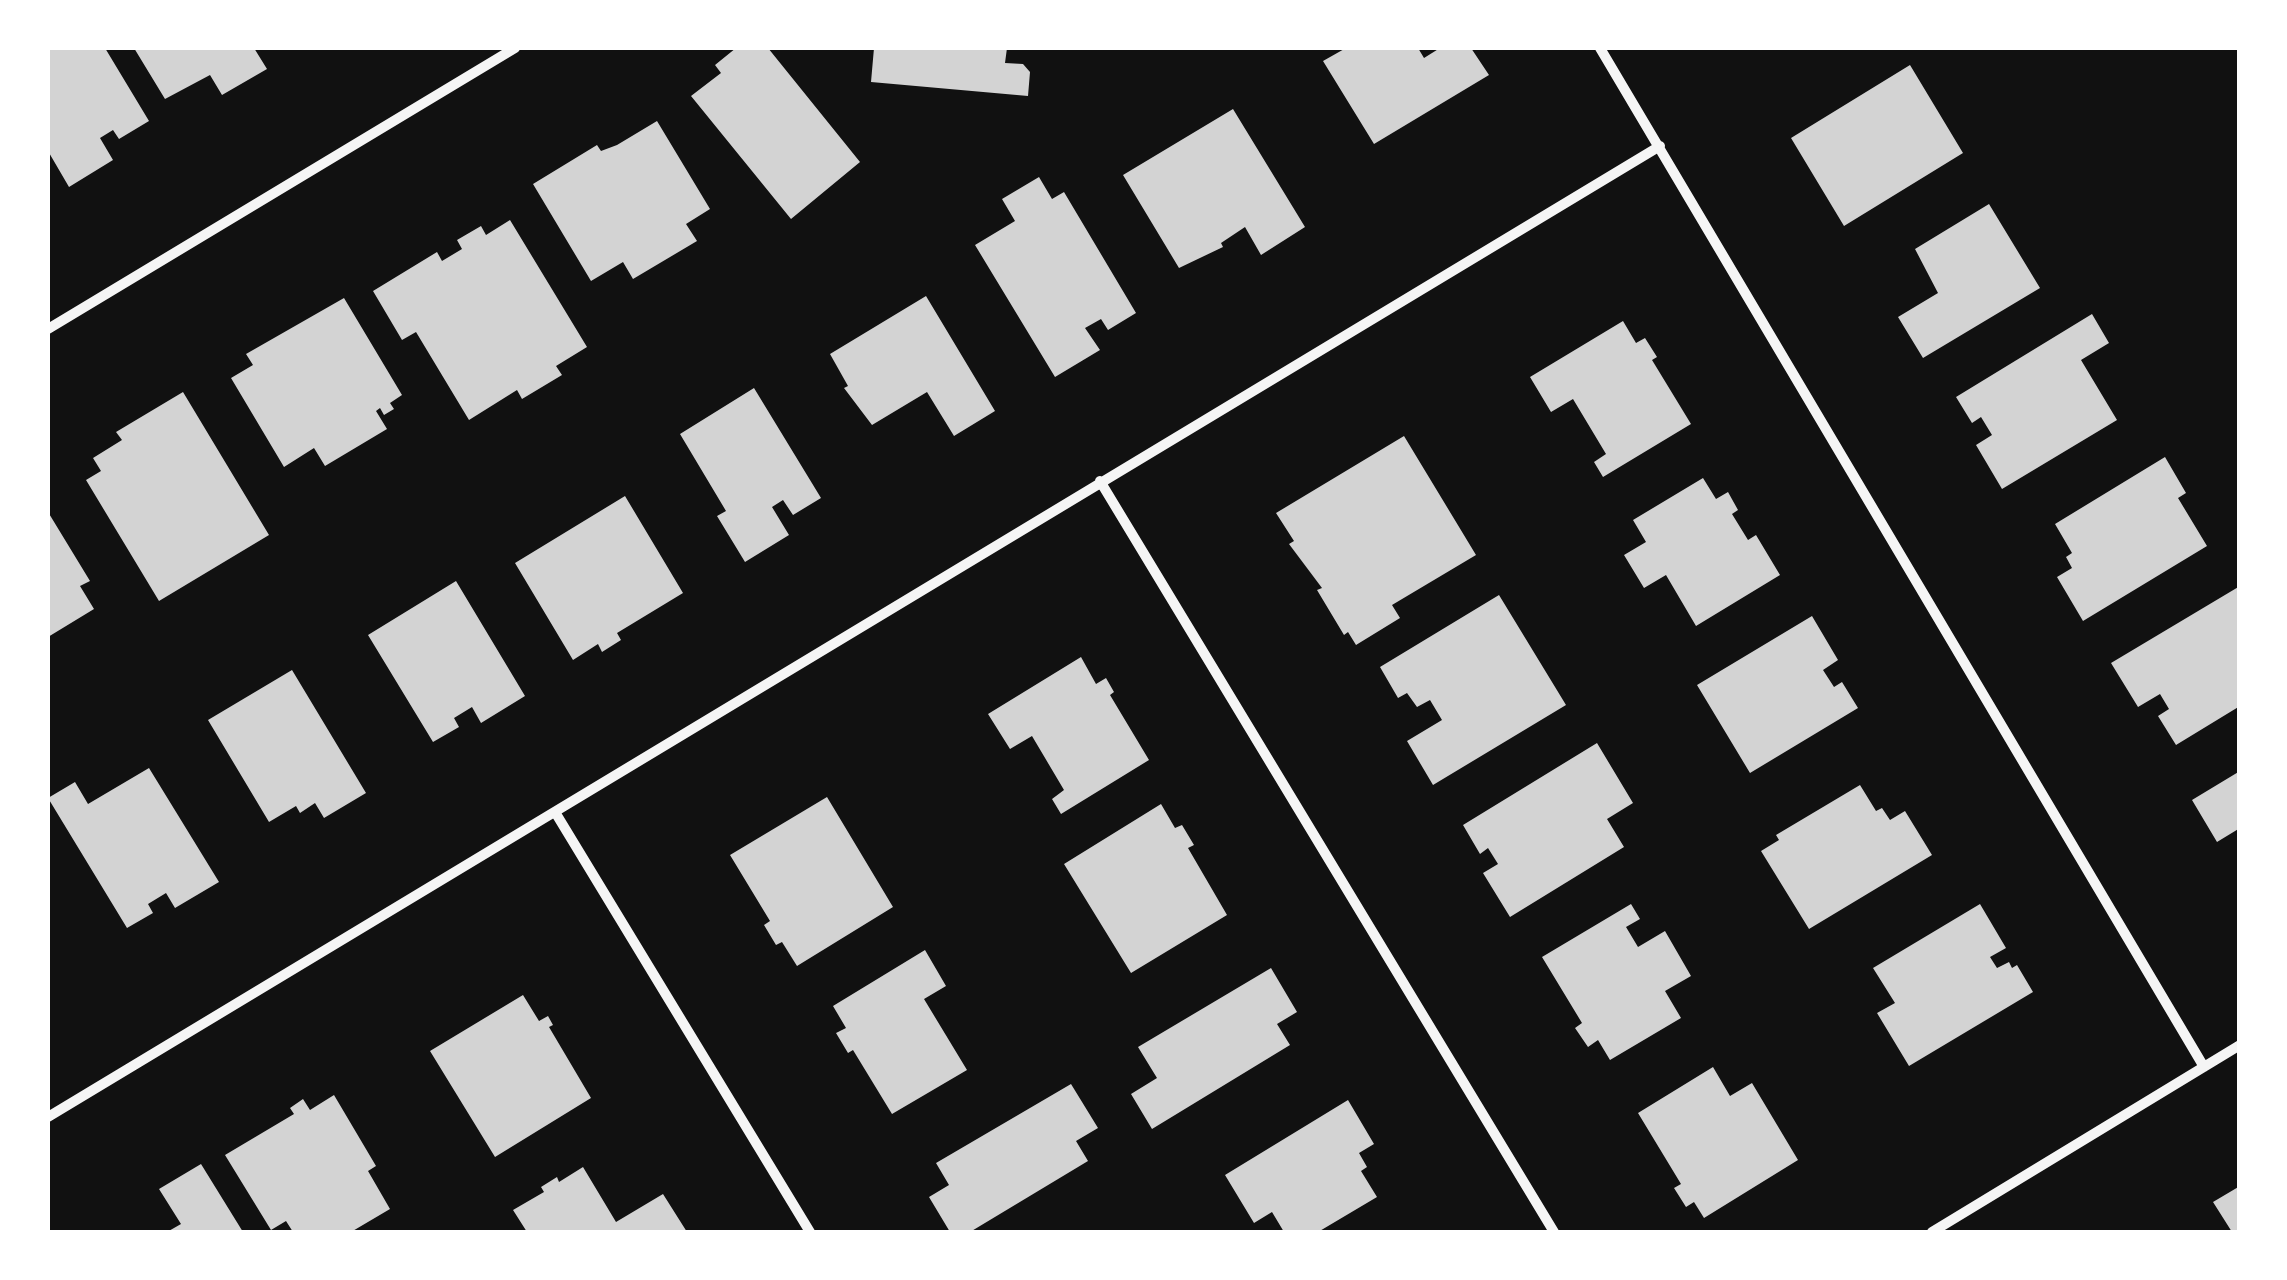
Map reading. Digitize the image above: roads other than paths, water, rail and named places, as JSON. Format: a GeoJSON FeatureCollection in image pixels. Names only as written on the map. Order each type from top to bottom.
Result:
{"type":"FeatureCollection","features":[{"type":"Feature","properties":{"kind":"street"},"geometry":{"type":"LineString","coordinates":[[48,329],[515,48]]}},
{"type":"Feature","properties":{"kind":"street"},"geometry":{"type":"LineString","coordinates":[[1600,48],[2204,1066]]}},
{"type":"Feature","properties":{"kind":"street"},"geometry":{"type":"LineString","coordinates":[[48,1117],[1660,146]]}},
{"type":"Feature","properties":{"kind":"street"},"geometry":{"type":"LineString","coordinates":[[1100,481],[1554,1232]]}},
{"type":"Feature","properties":{"kind":"street"},"geometry":{"type":"LineString","coordinates":[[555,812],[810,1232]]}},
{"type":"Feature","properties":{"kind":"street"},"geometry":{"type":"LineString","coordinates":[[1932,1232],[2240,1045]]}}]}
